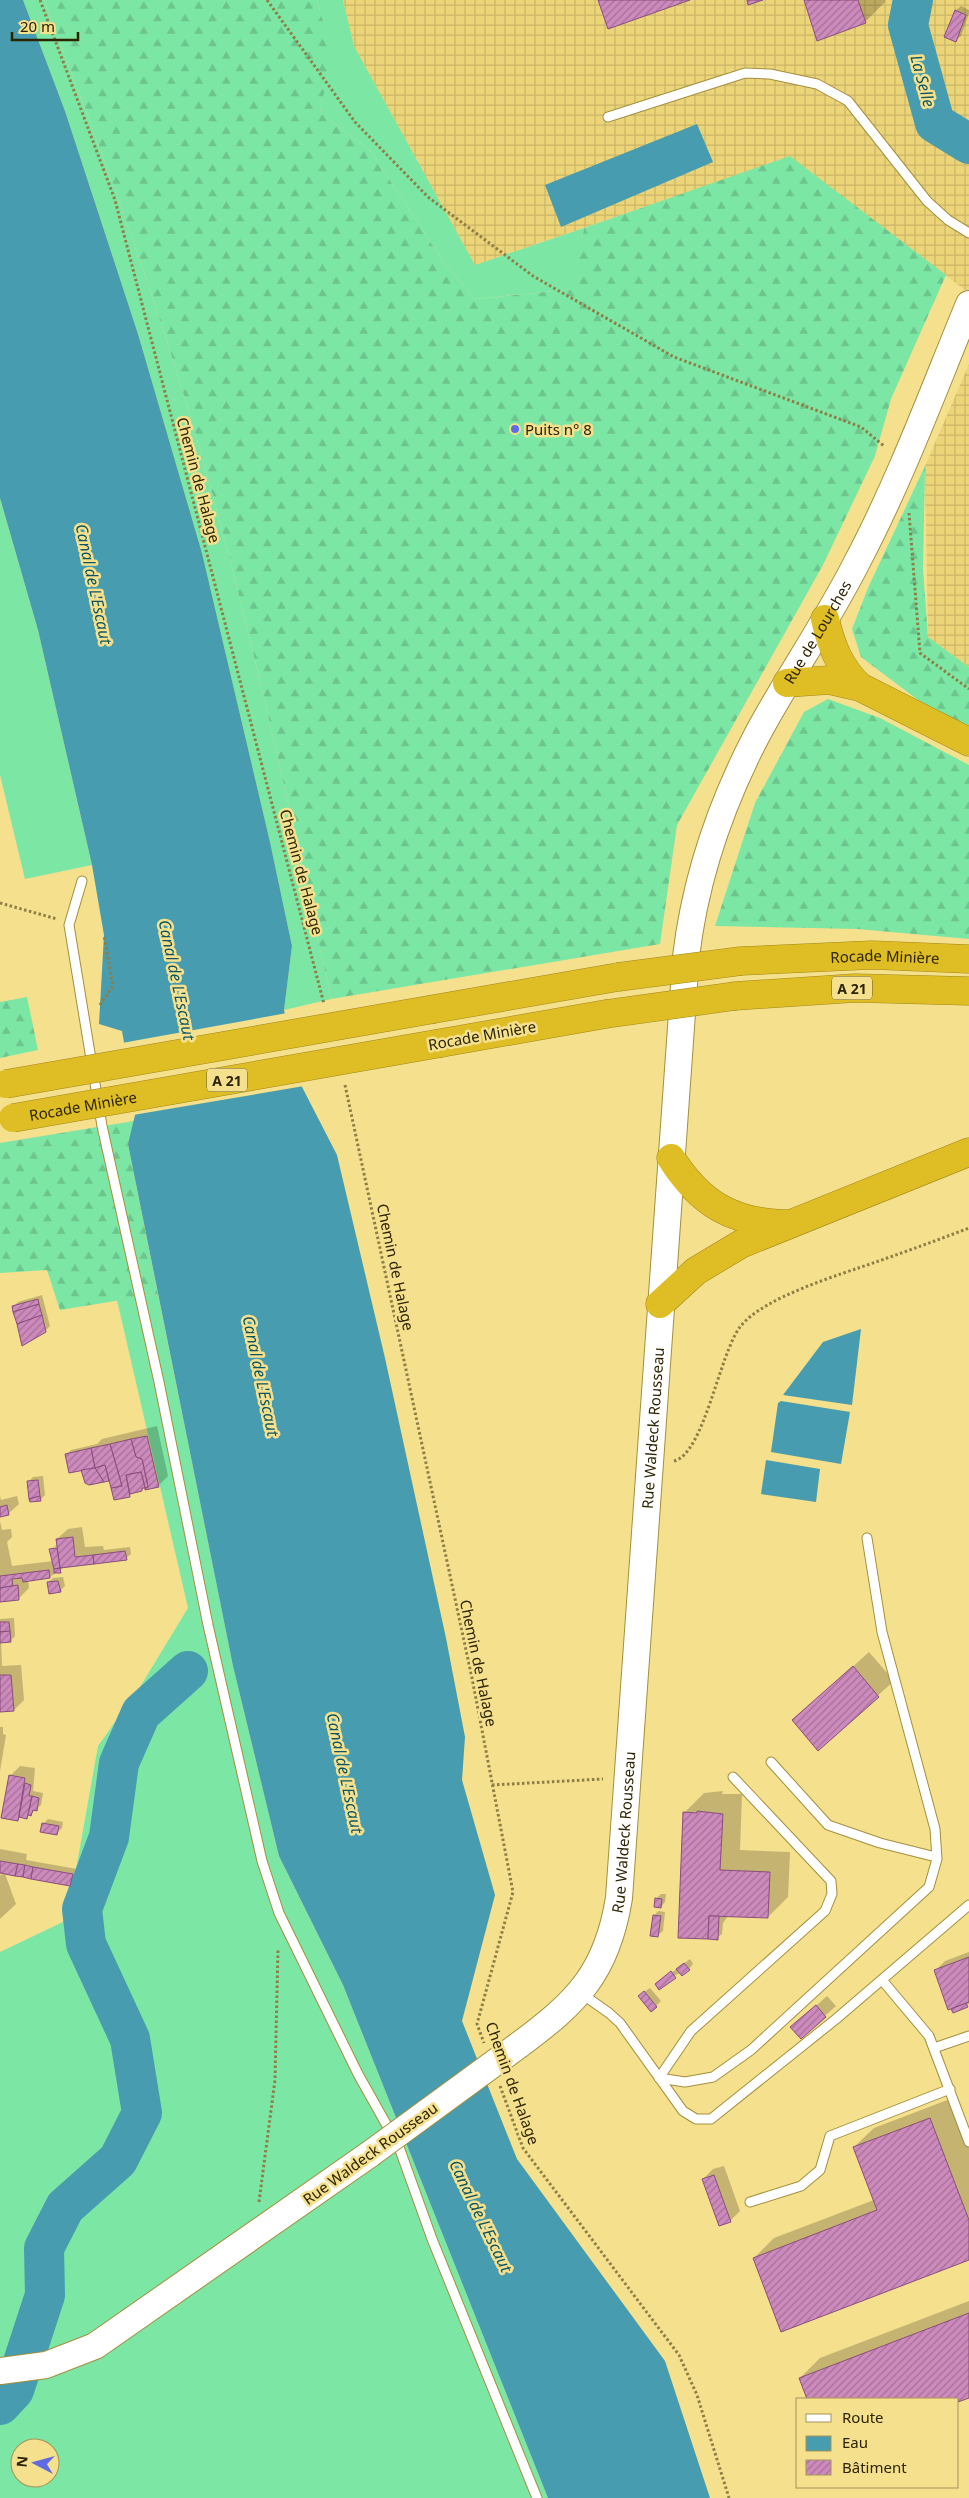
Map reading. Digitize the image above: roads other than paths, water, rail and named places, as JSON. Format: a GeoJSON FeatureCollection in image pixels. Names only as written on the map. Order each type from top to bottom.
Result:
{"type":"FeatureCollection","features":[{"type":"Feature","properties":{"kind":"highway"},"geometry":{"type":"LineString","coordinates":[[825,619],[835,654],[850,677],[860,687]]}},
{"type":"Feature","properties":{"kind":"highway"},"geometry":{"type":"LineString","coordinates":[[787,683],[829,680],[860,687],[969,742]]}},
{"type":"Feature","properties":{"kind":"highway","name":"Rocade Minière"},"geometry":{"type":"LineString","coordinates":[[3,1085],[618,977],[741,961],[872,955],[969,959]]}},
{"type":"Feature","properties":{"kind":"highway","name":"Rocade Minière"},"geometry":{"type":"LineString","coordinates":[[6,1119],[606,1014],[735,996],[855,988],[969,991]]}},
{"type":"Feature","properties":{"kind":"highway"},"geometry":{"type":"LineString","coordinates":[[660,1304],[696,1271],[741,1244],[795,1224],[969,1152]]}},
{"type":"Feature","properties":{"kind":"highway"},"geometry":{"type":"LineString","coordinates":[[671,1158],[690,1186],[720,1209],[759,1222],[795,1224]]}},
{"type":"Feature","properties":{"kind":"street","name":"Rue de Lourches"},"geometry":{"type":"LineString","coordinates":[[685,964],[695,900],[719,822],[748,754],[865,548],[969,304]]}},
{"type":"Feature","properties":{"kind":"street","name":"Rue Waldeck Rousseau"},"geometry":{"type":"LineString","coordinates":[[0,2372],[46,2365],[77,2354],[114,2334],[370,2154],[553,2019],[580,1993],[607,1949],[616,1916],[627,1778],[685,964]]}},
{"type":"Feature","properties":{"kind":"lane"},"geometry":{"type":"LineString","coordinates":[[608,117],[745,73],[770,74],[817,84],[848,101],[927,201],[948,220],[969,232]]}},
{"type":"Feature","properties":{"kind":"lane"},"geometry":{"type":"LineString","coordinates":[[82,880],[69,925],[102,1126],[219,1672],[262,1861],[279,1913],[358,2074],[395,2140],[432,2239],[537,2498]]}},
{"type":"Feature","properties":{"kind":"lane"},"geometry":{"type":"LineString","coordinates":[[659,2078],[685,2082],[714,2077],[751,2050],[929,1887],[936,1857],[935,1829],[882,1632],[867,1538]]}},
{"type":"Feature","properties":{"kind":"lane"},"geometry":{"type":"LineString","coordinates":[[771,1762],[828,1825],[880,1842],[936,1857]]}},
{"type":"Feature","properties":{"kind":"lane"},"geometry":{"type":"LineString","coordinates":[[659,2078],[691,2031],[825,1911],[832,1894],[831,1881],[733,1777]]}},
{"type":"Feature","properties":{"kind":"lane"},"geometry":{"type":"LineString","coordinates":[[580,1993],[610,2013],[620,2023],[683,2111],[696,2119],[711,2119],[882,1980],[969,1905]]}},
{"type":"Feature","properties":{"kind":"lane"},"geometry":{"type":"LineString","coordinates":[[882,1980],[922,2026],[934,2048],[969,2142]]}},
{"type":"Feature","properties":{"kind":"lane"},"geometry":{"type":"LineString","coordinates":[[934,2048],[969,2036]]}},
{"type":"Feature","properties":{"kind":"lane"},"geometry":{"type":"LineString","coordinates":[[750,2202],[801,2186],[820,2170],[830,2136],[950,2090]]}},
{"type":"Feature","properties":{"kind":"water","name":"Canal de L'Escaut"},"geometry":{"type":"Polygon","coordinates":[[[0,0],[23,0],[65,111],[138,334],[202,553],[270,842],[292,946],[284,1010],[301,1085],[337,1155],[385,1358],[446,1638],[465,1737],[462,1780],[495,1895],[462,2021],[517,2159],[665,2361],[710,2498],[548,2498],[343,1985],[279,1856],[233,1666],[128,1144],[136,1111],[122,1031],[99,1024],[104,935],[92,865],[38,630],[0,498],[0,0]]]}},
{"type":"Feature","properties":{"kind":"water"},"geometry":{"type":"Polygon","coordinates":[[[697,124],[713,162],[561,227],[545,185],[697,124]]]}},
{"type":"Feature","properties":{"kind":"water"},"geometry":{"type":"Polygon","coordinates":[[[861,1329],[852,1405],[783,1395],[823,1342],[861,1329]]]}},
{"type":"Feature","properties":{"kind":"water"},"geometry":{"type":"Polygon","coordinates":[[[781,1401],[850,1412],[841,1464],[771,1452],[778,1403],[781,1401]]]}},
{"type":"Feature","properties":{"kind":"water"},"geometry":{"type":"Polygon","coordinates":[[[766,1460],[820,1469],[816,1502],[761,1494],[766,1460]]]}},
{"type":"Feature","properties":{"kind":"waterway","name":"La Selle"},"geometry":{"type":"LineString","coordinates":[[913,0],[908,25],[935,123],[969,144]]}},
{"type":"Feature","properties":{"kind":"waterway"},"geometry":{"type":"LineString","coordinates":[[0,2405],[14,2390],[45,2295],[44,2248],[65,2207],[118,2160],[142,2113],[130,2039],[86,1944],[82,1909],[109,1837],[119,1763],[141,1713],[188,1671]]}},
{"type":"Feature","properties":{"kind":"place","name":"Puits n° 8"},"geometry":{"type":"Point","coordinates":[515,429]}}]}
